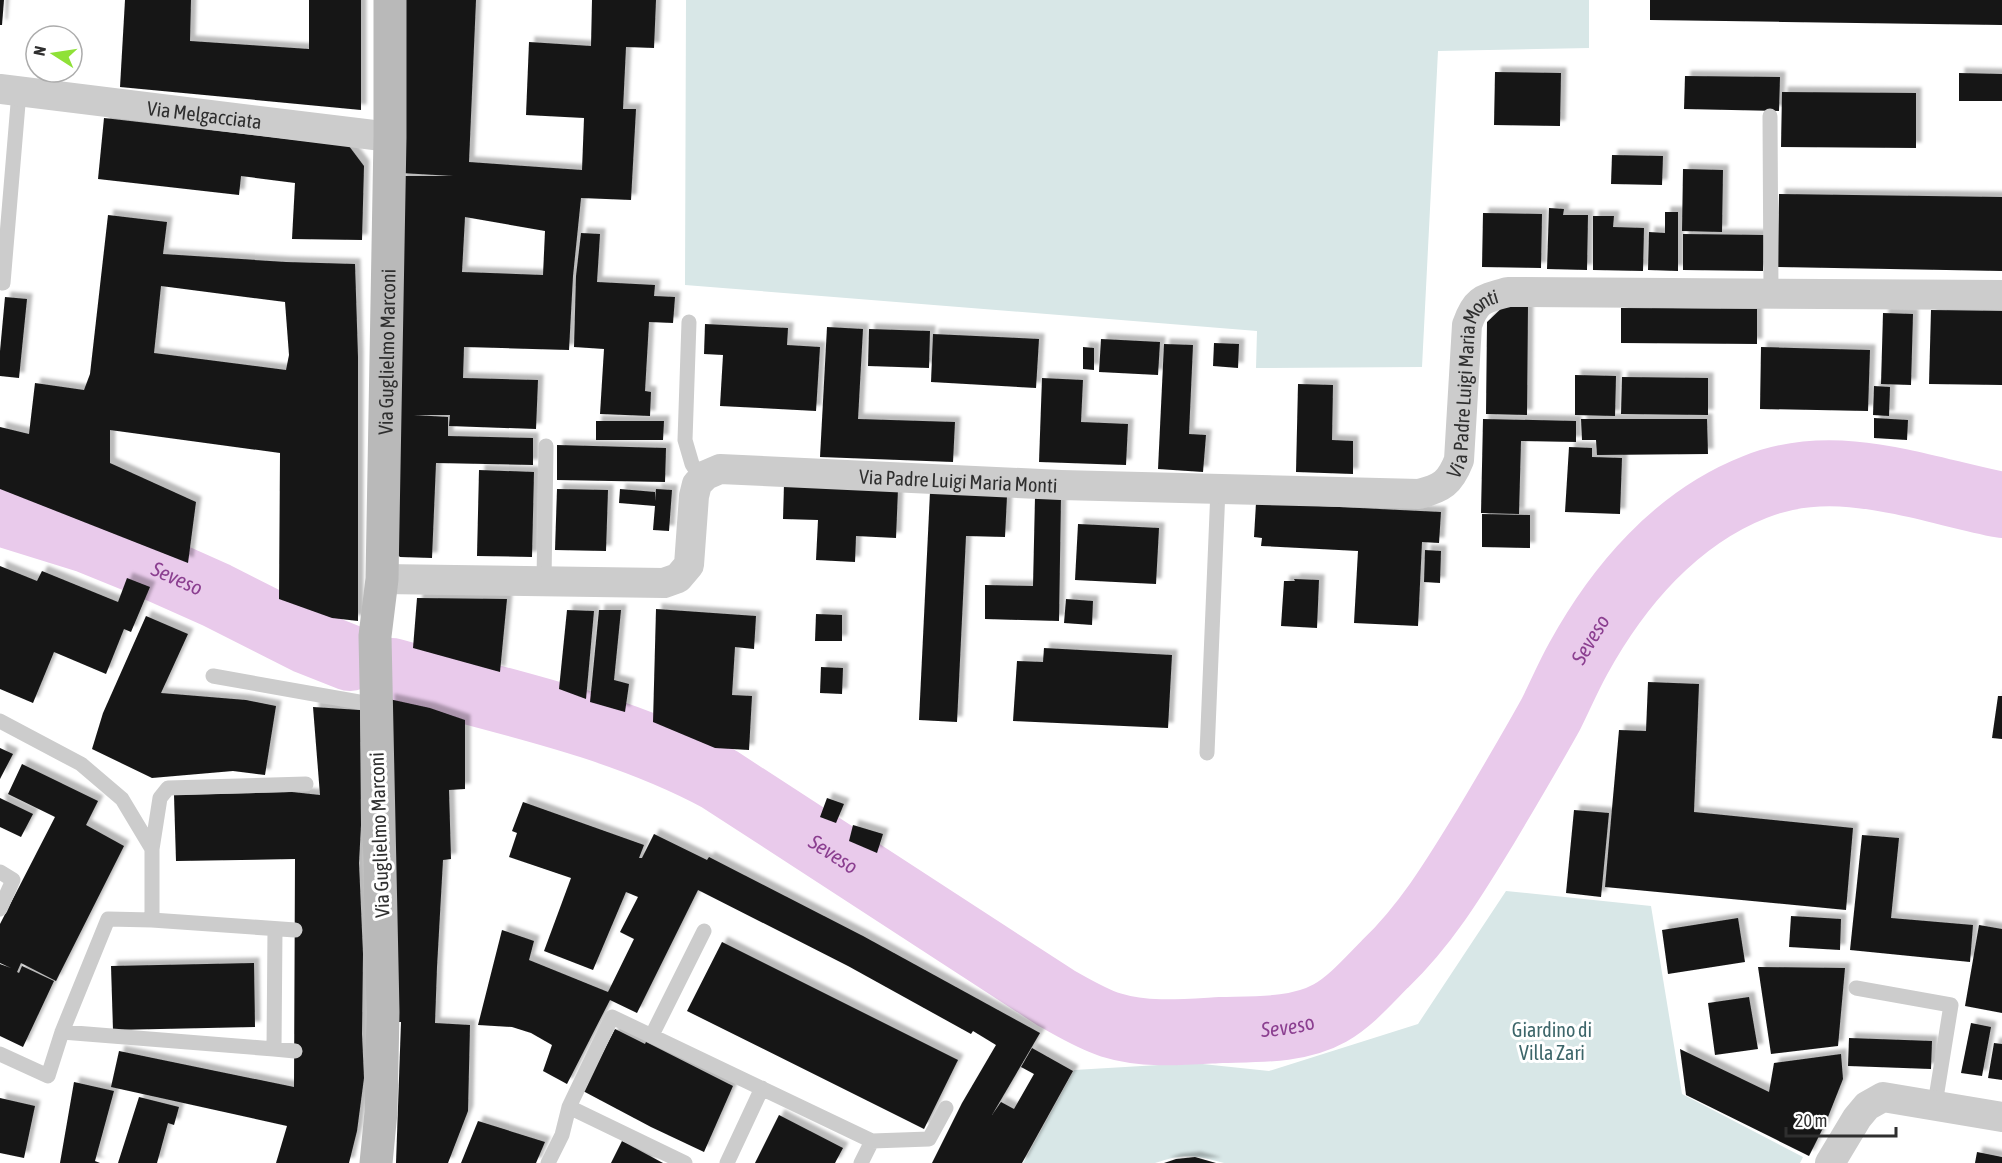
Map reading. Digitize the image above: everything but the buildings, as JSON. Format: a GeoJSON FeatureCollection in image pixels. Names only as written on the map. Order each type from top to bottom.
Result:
{"type":"FeatureCollection","features":[{"type":"Feature","properties":{"kind":"street","name":"Via Guglielmo Marconi"},"geometry":{"type":"LineString","coordinates":[[375,1163],[381,1112],[377,1052],[375,636],[382,579],[390,137],[390,0]]}},
{"type":"Feature","properties":{"kind":"street","name":"Via Melgacciata"},"geometry":{"type":"LineString","coordinates":[[10,90],[390,137]]}},
{"type":"Feature","properties":{"kind":"street","name":"Via Padre Luigi Maria Monti"},"geometry":{"type":"LineString","coordinates":[[702,479],[720,469],[1049,485],[1419,494],[1438,489],[1453,475],[1459,460],[1467,325],[1473,307],[1486,298],[1508,292],[2002,295]]}},
{"type":"Feature","properties":{"kind":"street"},"geometry":{"type":"LineString","coordinates":[[382,579],[664,584],[678,578],[688,565],[694,496],[697,484],[702,479]]}},
{"type":"Feature","properties":{"kind":"street"},"geometry":{"type":"LineString","coordinates":[[1830,1163],[1857,1118],[1867,1106],[1883,1097],[2002,1117]]}},
{"type":"Feature","properties":{"kind":"lane","name":"Via Melgacciata"},"geometry":{"type":"LineString","coordinates":[[3,283],[10,90]]}},
{"type":"Feature","properties":{"kind":"lane"},"geometry":{"type":"LineString","coordinates":[[1770,116],[1771,292]]}},
{"type":"Feature","properties":{"kind":"lane"},"geometry":{"type":"LineString","coordinates":[[689,322],[686,440],[692,464],[702,479]]}},
{"type":"Feature","properties":{"kind":"lane"},"geometry":{"type":"LineString","coordinates":[[544,581],[546,446]]}},
{"type":"Feature","properties":{"kind":"lane"},"geometry":{"type":"LineString","coordinates":[[1207,753],[1218,489]]}},
{"type":"Feature","properties":{"kind":"lane"},"geometry":{"type":"LineString","coordinates":[[213,676],[330,697],[376,700]]}},
{"type":"Feature","properties":{"kind":"lane"},"geometry":{"type":"LineString","coordinates":[[0,721],[81,764],[122,799],[152,849]]}},
{"type":"Feature","properties":{"kind":"lane"},"geometry":{"type":"LineString","coordinates":[[152,921],[152,849],[160,798],[168,788],[306,784]]}},
{"type":"Feature","properties":{"kind":"lane"},"geometry":{"type":"LineString","coordinates":[[0,872],[14,880],[0,909]]}},
{"type":"Feature","properties":{"kind":"lane"},"geometry":{"type":"LineString","coordinates":[[0,1054],[48,1076],[62,1032],[108,919],[295,930]]}},
{"type":"Feature","properties":{"kind":"lane"},"geometry":{"type":"LineString","coordinates":[[274,1049],[275,929]]}},
{"type":"Feature","properties":{"kind":"lane"},"geometry":{"type":"LineString","coordinates":[[652,1035],[704,931]]}},
{"type":"Feature","properties":{"kind":"lane"},"geometry":{"type":"LineString","coordinates":[[1856,988],[1951,1005],[1935,1104]]}},
{"type":"Feature","properties":{"kind":"lane"},"geometry":{"type":"LineString","coordinates":[[548,1163],[562,1135],[569,1107],[612,1017],[872,1141],[929,1140],[946,1108]]}},
{"type":"Feature","properties":{"kind":"lane"},"geometry":{"type":"LineString","coordinates":[[62,1032],[295,1051]]}},
{"type":"Feature","properties":{"kind":"lane"},"geometry":{"type":"LineString","coordinates":[[726,1163],[762,1088]]}},
{"type":"Feature","properties":{"kind":"lane"},"geometry":{"type":"LineString","coordinates":[[569,1107],[685,1163]]}},
{"type":"Feature","properties":{"kind":"lane"},"geometry":{"type":"LineString","coordinates":[[861,1163],[872,1141]]}},
{"type":"Feature","properties":{"kind":"green space"},"geometry":{"type":"Polygon","coordinates":[[[686,0],[1589,0],[1589,48],[1438,51],[1422,367],[1256,368],[1257,331],[685,285],[686,0]]]}},
{"type":"Feature","properties":{"kind":"green space","name":"Giardino di Villa Zari"},"geometry":{"type":"Polygon","coordinates":[[[1506,891],[1651,906],[1682,1094],[1803,1157],[1800,1163],[1224,1163],[1190,1156],[1155,1163],[1023,1163],[1074,1070],[1193,1063],[1269,1071],[1418,1024],[1506,891]]]}},
{"type":"Feature","properties":{"kind":"waterway","name":"Seveso"},"geometry":{"type":"LineString","coordinates":[[392,671],[559,716],[681,760],[719,779],[1056,998],[1104,1023],[1152,1032],[1277,1028],[1318,1019],[1338,1008],[1366,984],[1400,949],[1440,898],[1486,826],[1551,714],[1578,659],[1611,606],[1652,557],[1700,517],[1726,500],[1755,487],[1786,478],[1816,474],[1847,474],[1878,478],[2002,505]]}},
{"type":"Feature","properties":{"kind":"waterway","name":"Seveso"},"geometry":{"type":"LineString","coordinates":[[0,513],[87,540],[151,566],[216,595],[307,641],[350,658]]}}]}
